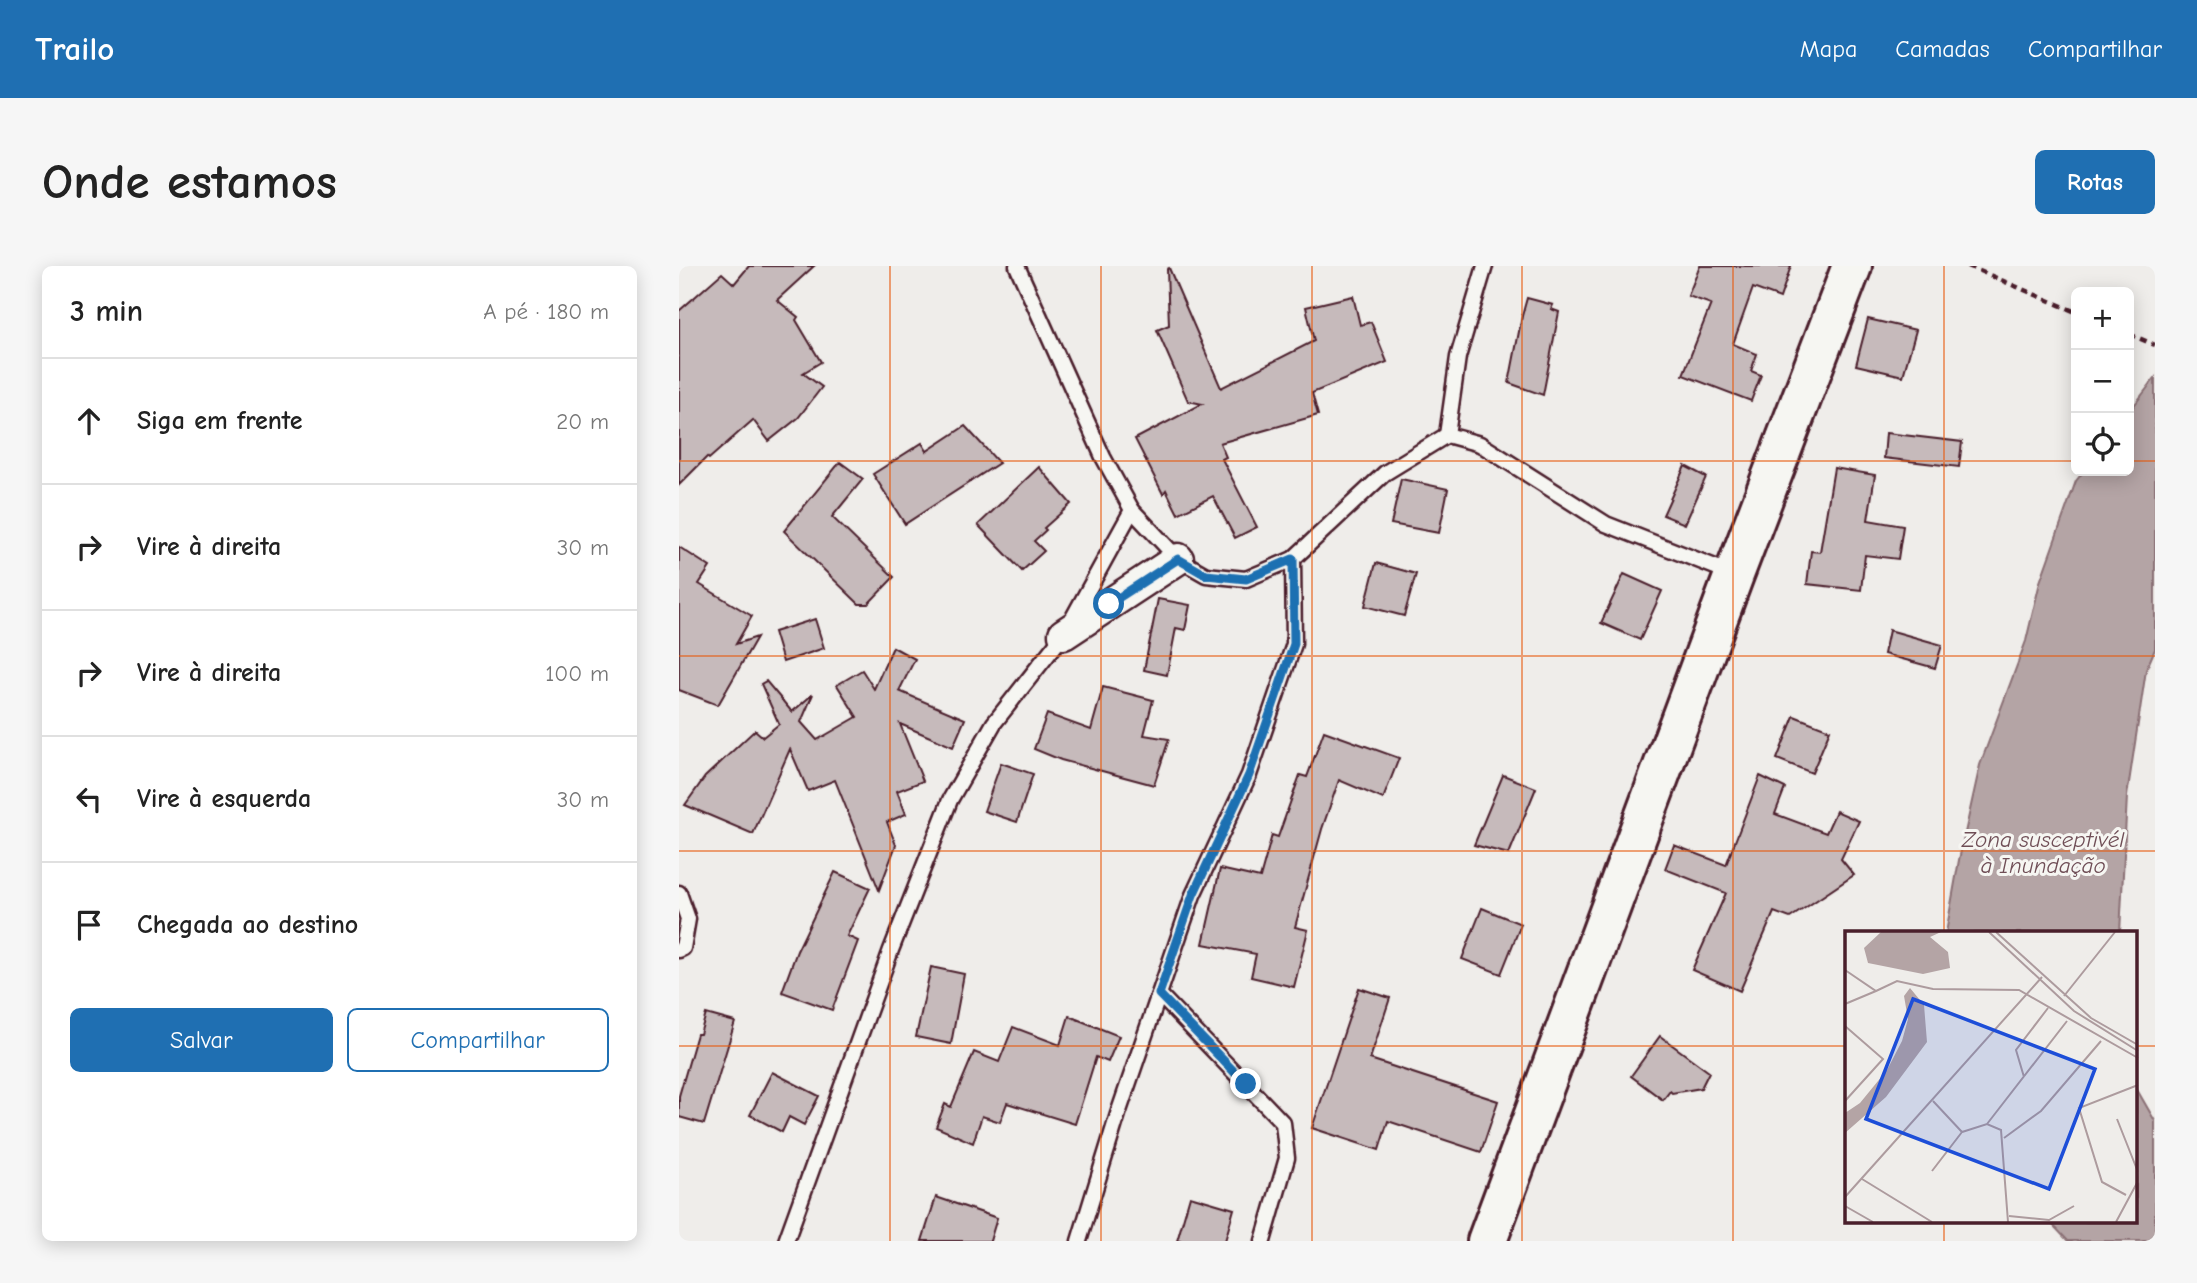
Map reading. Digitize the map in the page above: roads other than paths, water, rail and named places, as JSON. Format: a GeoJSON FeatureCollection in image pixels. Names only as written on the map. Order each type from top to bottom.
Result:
{"type":"FeatureCollection","features":[{"type":"Feature","properties":{"kind":"main road"},"geometry":{"type":"LineString","coordinates":[[1487,1241],[1734,575],[1852,266]]}},
{"type":"Feature","properties":{"kind":"street"},"geometry":{"type":"LineString","coordinates":[[1064,634],[1178,559]]}},
{"type":"Feature","properties":{"kind":"lane"},"geometry":{"type":"LineString","coordinates":[[1017,266],[1103,457],[1132,510],[1178,559],[1206,575],[1246,579],[1293,559],[1385,473],[1447,435],[1480,444],[1606,524],[1734,575]]}},
{"type":"Feature","properties":{"kind":"lane"},"geometry":{"type":"LineString","coordinates":[[1447,435],[1458,357],[1485,266]]}},
{"type":"Feature","properties":{"kind":"lane"},"geometry":{"type":"LineString","coordinates":[[786,1241],[891,950],[950,800],[994,723],[1064,634],[1132,510]]}},
{"type":"Feature","properties":{"kind":"lane"},"geometry":{"type":"LineString","coordinates":[[1079,1241],[1118,1114],[1193,895],[1249,775],[1294,644],[1293,559]]}},
{"type":"Feature","properties":{"kind":"lane"},"geometry":{"type":"LineString","coordinates":[[679,893],[688,919],[683,948],[679,950]]}},
{"type":"Feature","properties":{"kind":"lane"},"geometry":{"type":"LineString","coordinates":[[1159,994],[1283,1123],[1287,1158],[1263,1241]]}},
{"type":"Feature","properties":{"kind":"water","name":"Zona susceptivél à Inundação"},"geometry":{"type":"Polygon","coordinates":[[[2155,378],[2155,649],[2146,670],[2127,796],[2120,931],[1946,931],[1980,765],[2026,641],[2040,582],[2080,476],[2134,476],[2134,405],[2155,378]]]}},
{"type":"Feature","properties":{"kind":"water"},"geometry":{"type":"Polygon","coordinates":[[[2137,1090],[2155,1121],[2155,1241],[2068,1241],[2052,1224],[2137,1224],[2137,1090]]]}}]}
